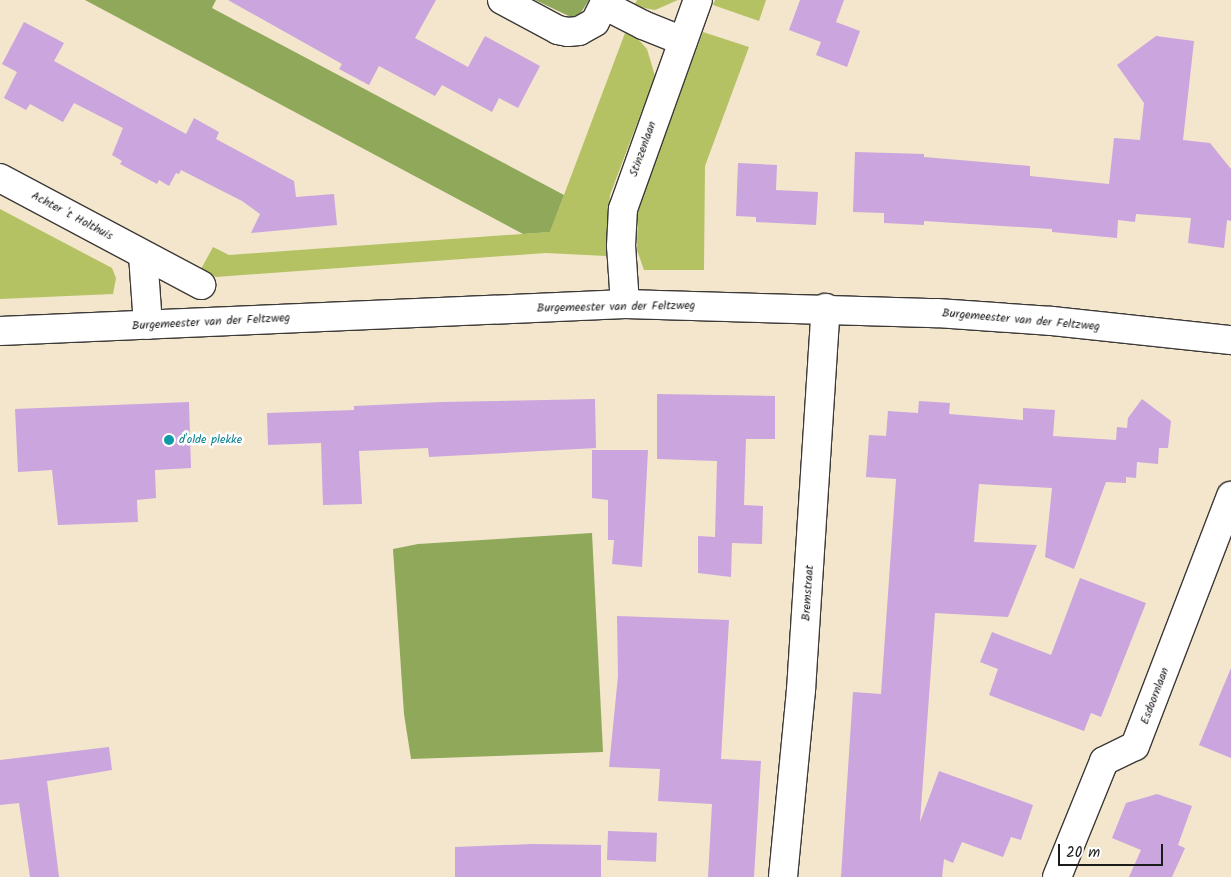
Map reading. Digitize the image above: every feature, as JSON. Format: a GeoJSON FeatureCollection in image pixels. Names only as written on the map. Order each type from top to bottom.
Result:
{"type":"FeatureCollection","features":[{"type":"Feature","properties":{"kind":"street"},"geometry":{"type":"LineString","coordinates":[[502,0],[568,32],[587,28],[605,2],[643,25],[683,41]]}},
{"type":"Feature","properties":{"kind":"street","name":"Stinzenlaan"},"geometry":{"type":"LineString","coordinates":[[625,304],[623,209],[698,0]]}},
{"type":"Feature","properties":{"kind":"street","name":"Achter 't Holthuis"},"geometry":{"type":"LineString","coordinates":[[0,178],[201,285]]}},
{"type":"Feature","properties":{"kind":"street"},"geometry":{"type":"LineString","coordinates":[[143,255],[148,325]]}},
{"type":"Feature","properties":{"kind":"street","name":"Burgemeester van der Feltzweg"},"geometry":{"type":"LineString","coordinates":[[0,331],[625,304],[826,308],[1052,321],[1231,340]]}},
{"type":"Feature","properties":{"kind":"street","name":"Bremstraat"},"geometry":{"type":"LineString","coordinates":[[783,877],[801,690],[826,308]]}},
{"type":"Feature","properties":{"kind":"street","name":"Esdoornlaan"},"geometry":{"type":"LineString","coordinates":[[1058,877],[1104,761],[1135,746],[1231,496]]}},
{"type":"Feature","properties":{"kind":"green space"},"geometry":{"type":"Polygon","coordinates":[[[85,0],[216,0],[212,8],[564,195],[550,232],[523,234],[85,0]]]}},
{"type":"Feature","properties":{"kind":"green space"},"geometry":{"type":"Polygon","coordinates":[[[535,0],[589,0],[580,14],[571,17],[535,0]]]}},
{"type":"Feature","properties":{"kind":"green space"},"geometry":{"type":"Polygon","coordinates":[[[637,0],[678,0],[655,10],[634,6],[637,0]]]}},
{"type":"Feature","properties":{"kind":"green space"},"geometry":{"type":"Polygon","coordinates":[[[715,0],[766,0],[759,21],[713,5],[715,0]]]}},
{"type":"Feature","properties":{"kind":"green space"},"geometry":{"type":"Polygon","coordinates":[[[703,32],[749,47],[705,166],[704,270],[644,270],[637,250],[638,205],[703,32]]]}},
{"type":"Feature","properties":{"kind":"green space"},"geometry":{"type":"Polygon","coordinates":[[[625,33],[637,38],[647,49],[655,76],[610,195],[606,256],[546,253],[216,277],[201,269],[213,247],[229,255],[550,232],[625,33]]]}},
{"type":"Feature","properties":{"kind":"green space"},"geometry":{"type":"Polygon","coordinates":[[[0,209],[112,268],[116,278],[113,294],[0,299],[0,209]]]}},
{"type":"Feature","properties":{"kind":"green space"},"geometry":{"type":"Polygon","coordinates":[[[592,533],[603,752],[411,759],[404,714],[393,549],[418,544],[592,533]]]}},
{"type":"Feature","properties":{"kind":"building"},"geometry":{"type":"Polygon","coordinates":[[[228,0],[436,0],[415,38],[468,67],[485,36],[540,66],[518,108],[499,98],[492,112],[442,85],[435,96],[379,66],[369,85],[339,69],[342,64],[228,0]]]}},
{"type":"Feature","properties":{"kind":"building"},"geometry":{"type":"Polygon","coordinates":[[[800,0],[844,0],[836,22],[860,31],[847,67],[816,55],[821,42],[789,30],[800,0]]]}},
{"type":"Feature","properties":{"kind":"building"},"geometry":{"type":"Polygon","coordinates":[[[24,22],[64,43],[54,61],[186,134],[194,118],[219,132],[216,139],[294,181],[296,197],[334,194],[337,225],[251,233],[260,214],[242,201],[181,170],[179,174],[176,173],[169,186],[159,180],[157,184],[120,164],[122,161],[112,155],[123,128],[74,103],[63,122],[30,104],[26,110],[4,98],[17,72],[2,64],[24,22]]]}},
{"type":"Feature","properties":{"kind":"building"},"geometry":{"type":"Polygon","coordinates":[[[1156,36],[1194,41],[1183,140],[1210,143],[1231,169],[1231,221],[1227,220],[1224,248],[1188,243],[1191,218],[1136,214],[1135,222],[1118,220],[1117,238],[1052,232],[1052,229],[924,221],[924,225],[884,223],[884,213],[853,212],[855,152],[924,154],[924,157],[1030,166],[1030,176],[1109,184],[1114,138],[1140,140],[1144,103],[1117,65],[1156,36]]]}},
{"type":"Feature","properties":{"kind":"building"},"geometry":{"type":"Polygon","coordinates":[[[738,163],[777,165],[776,190],[818,192],[816,225],[756,222],[756,217],[736,216],[738,163]]]}},
{"type":"Feature","properties":{"kind":"building"},"geometry":{"type":"Polygon","coordinates":[[[657,394],[775,396],[775,439],[746,439],[744,505],[763,506],[762,544],[732,543],[731,577],[698,573],[698,536],[715,537],[717,461],[657,459],[657,394]]]}},
{"type":"Feature","properties":{"kind":"building"},"geometry":{"type":"Polygon","coordinates":[[[595,399],[596,448],[429,457],[428,448],[359,451],[362,504],[323,505],[321,443],[268,445],[267,413],[354,410],[354,406],[442,402],[595,399]]]}},
{"type":"Feature","properties":{"kind":"building"},"geometry":{"type":"Polygon","coordinates":[[[1142,399],[1171,421],[1168,448],[1159,448],[1158,464],[1137,462],[1136,478],[1126,477],[1126,483],[1106,482],[1074,569],[1045,557],[1052,488],[979,484],[974,542],[1037,545],[1008,617],[935,613],[920,822],[939,771],[1033,805],[1021,840],[1011,837],[1003,857],[962,842],[953,863],[944,859],[942,877],[841,877],[853,692],[881,694],[896,479],[866,477],[869,435],[886,436],[888,411],[918,413],[919,401],[950,403],[949,414],[1023,420],[1023,408],[1055,410],[1053,436],[1116,440],[1117,427],[1127,428],[1128,418],[1142,399]]]}},
{"type":"Feature","properties":{"kind":"building"},"geometry":{"type":"Polygon","coordinates":[[[189,402],[191,468],[155,470],[156,498],[137,500],[138,522],[58,525],[52,470],[18,472],[15,409],[189,402]]]}},
{"type":"Feature","properties":{"kind":"building"},"geometry":{"type":"Polygon","coordinates":[[[592,450],[648,450],[642,567],[612,564],[614,540],[608,540],[608,500],[592,498],[592,450]]]}},
{"type":"Feature","properties":{"kind":"building"},"geometry":{"type":"Polygon","coordinates":[[[1080,578],[1146,603],[1101,717],[1091,713],[1084,731],[989,695],[998,669],[980,662],[992,632],[1051,655],[1080,578]]]}},
{"type":"Feature","properties":{"kind":"building"},"geometry":{"type":"Polygon","coordinates":[[[617,616],[729,620],[721,759],[761,761],[754,877],[708,877],[712,804],[658,801],[660,769],[609,767],[618,676],[617,616]]]}},
{"type":"Feature","properties":{"kind":"building"},"geometry":{"type":"Polygon","coordinates":[[[1231,668],[1231,758],[1199,745],[1231,668]]]}},
{"type":"Feature","properties":{"kind":"building"},"geometry":{"type":"Polygon","coordinates":[[[109,747],[112,770],[47,781],[59,877],[30,877],[19,803],[0,805],[0,760],[109,747]]]}},
{"type":"Feature","properties":{"kind":"building"},"geometry":{"type":"Polygon","coordinates":[[[1157,794],[1192,806],[1178,845],[1185,848],[1172,877],[1129,877],[1141,850],[1112,838],[1126,803],[1157,794]]]}},
{"type":"Feature","properties":{"kind":"building"},"geometry":{"type":"Polygon","coordinates":[[[608,831],[657,833],[656,862],[607,860],[608,831]]]}},
{"type":"Feature","properties":{"kind":"building"},"geometry":{"type":"Polygon","coordinates":[[[532,844],[601,845],[601,877],[455,877],[455,847],[532,844]]]}},
{"type":"Feature","properties":{"kind":"place","name":"d'olde plekke"},"geometry":{"type":"Point","coordinates":[169,440]}}]}
